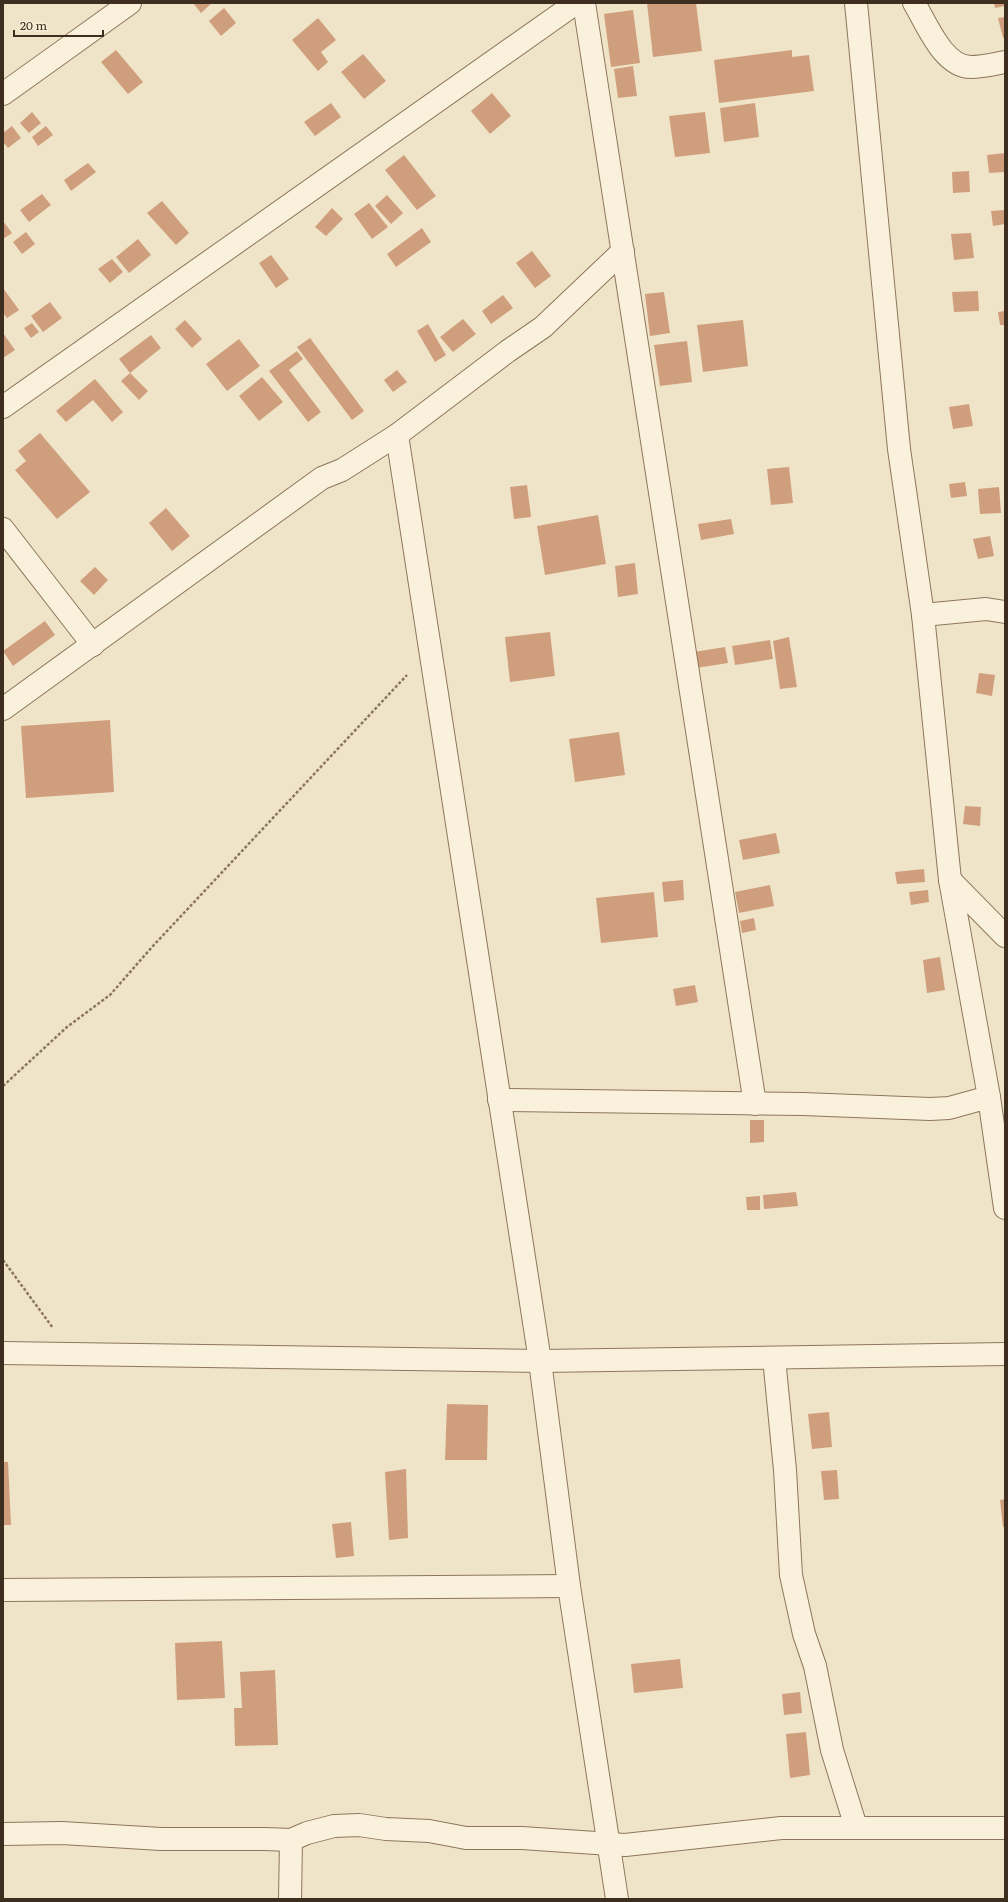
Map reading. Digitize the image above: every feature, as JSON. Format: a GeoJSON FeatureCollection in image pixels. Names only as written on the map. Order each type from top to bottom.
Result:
{"type":"FeatureCollection","features":[{"type":"Feature","properties":{"kind":"street"},"geometry":{"type":"LineString","coordinates":[[3,94],[129,3]]}},
{"type":"Feature","properties":{"kind":"street"},"geometry":{"type":"LineString","coordinates":[[3,407],[576,3]]}},
{"type":"Feature","properties":{"kind":"street"},"geometry":{"type":"LineString","coordinates":[[584,3],[755,1104]]}},
{"type":"Feature","properties":{"kind":"street"},"geometry":{"type":"LineString","coordinates":[[856,3],[899,449],[923,615],[950,880],[989,1097],[1005,1208]]}},
{"type":"Feature","properties":{"kind":"street"},"geometry":{"type":"LineString","coordinates":[[914,3],[947,57],[958,64],[970,67],[1005,62]]}},
{"type":"Feature","properties":{"kind":"street"},"geometry":{"type":"LineString","coordinates":[[3,709],[322,478],[342,470],[397,434],[508,351],[543,327],[623,251]]}},
{"type":"Feature","properties":{"kind":"street"},"geometry":{"type":"LineString","coordinates":[[397,434],[540,1361],[569,1586],[617,1899]]}},
{"type":"Feature","properties":{"kind":"street"},"geometry":{"type":"LineString","coordinates":[[3,529],[93,645]]}},
{"type":"Feature","properties":{"kind":"street"},"geometry":{"type":"LineString","coordinates":[[923,615],[986,610],[1005,612]]}},
{"type":"Feature","properties":{"kind":"street"},"geometry":{"type":"LineString","coordinates":[[950,880],[1005,936]]}},
{"type":"Feature","properties":{"kind":"street"},"geometry":{"type":"LineString","coordinates":[[499,1100],[803,1104],[930,1110],[949,1108],[989,1097]]}},
{"type":"Feature","properties":{"kind":"street"},"geometry":{"type":"LineString","coordinates":[[3,1353],[540,1361],[1005,1354]]}},
{"type":"Feature","properties":{"kind":"street"},"geometry":{"type":"LineString","coordinates":[[774,1358],[785,1470],[792,1575],[804,1634],[815,1666],[832,1750],[856,1828]]}},
{"type":"Feature","properties":{"kind":"street"},"geometry":{"type":"LineString","coordinates":[[3,1590],[569,1586]]}},
{"type":"Feature","properties":{"kind":"street"},"geometry":{"type":"LineString","coordinates":[[3,1834],[62,1833],[161,1839],[265,1838],[291,1840],[306,1833],[334,1826],[359,1825],[386,1829],[429,1831],[466,1838],[522,1838],[608,1844],[643,1844],[781,1828],[1005,1828]]}},
{"type":"Feature","properties":{"kind":"street"},"geometry":{"type":"LineString","coordinates":[[290,1899],[291,1840]]}},
{"type":"Feature","properties":{"kind":"path"},"geometry":{"type":"LineString","coordinates":[[3,1086],[67,1027],[110,995],[152,947],[430,651]]}},
{"type":"Feature","properties":{"kind":"path"},"geometry":{"type":"LineString","coordinates":[[3,1260],[73,1354]]}},
{"type":"Feature","properties":{"kind":"building"},"geometry":{"type":"Polygon","coordinates":[[[193,3],[212,3],[201,13],[193,3]]]}},
{"type":"Feature","properties":{"kind":"building"},"geometry":{"type":"Polygon","coordinates":[[[647,3],[696,3],[702,51],[653,57],[647,3]]]}},
{"type":"Feature","properties":{"kind":"building"},"geometry":{"type":"Polygon","coordinates":[[[994,3],[1005,3],[1005,6],[995,8],[994,3]]]}},
{"type":"Feature","properties":{"kind":"building"},"geometry":{"type":"Polygon","coordinates":[[[224,8],[236,23],[221,36],[209,21],[224,8]]]}},
{"type":"Feature","properties":{"kind":"building"},"geometry":{"type":"Polygon","coordinates":[[[633,10],[640,63],[611,67],[604,14],[633,10]]]}},
{"type":"Feature","properties":{"kind":"building"},"geometry":{"type":"Polygon","coordinates":[[[1005,17],[1005,37],[1003,38],[998,18],[1005,17]]]}},
{"type":"Feature","properties":{"kind":"building"},"geometry":{"type":"Polygon","coordinates":[[[318,18],[336,40],[321,52],[328,62],[318,71],[292,40],[318,18]]]}},
{"type":"Feature","properties":{"kind":"building"},"geometry":{"type":"Polygon","coordinates":[[[116,50],[143,82],[128,94],[101,62],[116,50]]]}},
{"type":"Feature","properties":{"kind":"building"},"geometry":{"type":"Polygon","coordinates":[[[792,50],[792,57],[809,55],[814,91],[719,103],[714,60],[792,50]]]}},
{"type":"Feature","properties":{"kind":"building"},"geometry":{"type":"Polygon","coordinates":[[[363,54],[386,81],[364,99],[341,72],[363,54]]]}},
{"type":"Feature","properties":{"kind":"building"},"geometry":{"type":"Polygon","coordinates":[[[633,66],[637,96],[618,98],[614,69],[633,66]]]}},
{"type":"Feature","properties":{"kind":"building"},"geometry":{"type":"Polygon","coordinates":[[[492,93],[511,116],[490,134],[471,111],[492,93]]]}},
{"type":"Feature","properties":{"kind":"building"},"geometry":{"type":"Polygon","coordinates":[[[331,103],[341,117],[315,136],[304,122],[331,103]]]}},
{"type":"Feature","properties":{"kind":"building"},"geometry":{"type":"Polygon","coordinates":[[[755,103],[759,137],[724,142],[720,108],[755,103]]]}},
{"type":"Feature","properties":{"kind":"building"},"geometry":{"type":"Polygon","coordinates":[[[32,112],[41,123],[29,133],[20,123],[32,112]]]}},
{"type":"Feature","properties":{"kind":"building"},"geometry":{"type":"Polygon","coordinates":[[[705,112],[710,153],[675,157],[669,116],[705,112]]]}},
{"type":"Feature","properties":{"kind":"building"},"geometry":{"type":"Polygon","coordinates":[[[12,126],[21,138],[8,148],[3,142],[3,133],[12,126]]]}},
{"type":"Feature","properties":{"kind":"building"},"geometry":{"type":"Polygon","coordinates":[[[46,126],[53,135],[38,146],[32,137],[46,126]]]}},
{"type":"Feature","properties":{"kind":"building"},"geometry":{"type":"Polygon","coordinates":[[[1005,153],[1005,172],[989,173],[987,155],[1005,153]]]}},
{"type":"Feature","properties":{"kind":"building"},"geometry":{"type":"Polygon","coordinates":[[[404,155],[436,196],[417,210],[385,170],[404,155]]]}},
{"type":"Feature","properties":{"kind":"building"},"geometry":{"type":"Polygon","coordinates":[[[88,163],[96,172],[71,191],[64,180],[88,163]]]}},
{"type":"Feature","properties":{"kind":"building"},"geometry":{"type":"Polygon","coordinates":[[[969,171],[970,192],[953,193],[952,172],[969,171]]]}},
{"type":"Feature","properties":{"kind":"building"},"geometry":{"type":"Polygon","coordinates":[[[42,194],[51,205],[29,222],[20,210],[42,194]]]}},
{"type":"Feature","properties":{"kind":"building"},"geometry":{"type":"Polygon","coordinates":[[[387,195],[403,213],[391,224],[375,206],[387,195]]]}},
{"type":"Feature","properties":{"kind":"building"},"geometry":{"type":"Polygon","coordinates":[[[162,201],[189,233],[176,245],[147,213],[162,201]]]}},
{"type":"Feature","properties":{"kind":"building"},"geometry":{"type":"Polygon","coordinates":[[[369,203],[388,227],[372,239],[354,214],[369,203]]]}},
{"type":"Feature","properties":{"kind":"building"},"geometry":{"type":"Polygon","coordinates":[[[332,208],[343,219],[326,236],[315,227],[332,208]]]}},
{"type":"Feature","properties":{"kind":"building"},"geometry":{"type":"Polygon","coordinates":[[[1005,210],[1005,224],[993,226],[991,211],[1005,210]]]}},
{"type":"Feature","properties":{"kind":"building"},"geometry":{"type":"Polygon","coordinates":[[[3,221],[12,233],[3,239],[3,221]]]}},
{"type":"Feature","properties":{"kind":"building"},"geometry":{"type":"Polygon","coordinates":[[[422,228],[431,242],[396,267],[387,254],[422,228]]]}},
{"type":"Feature","properties":{"kind":"building"},"geometry":{"type":"Polygon","coordinates":[[[26,232],[35,244],[22,254],[13,242],[26,232]]]}},
{"type":"Feature","properties":{"kind":"building"},"geometry":{"type":"Polygon","coordinates":[[[971,233],[974,258],[954,260],[951,234],[971,233]]]}},
{"type":"Feature","properties":{"kind":"building"},"geometry":{"type":"Polygon","coordinates":[[[138,239],[151,255],[129,273],[116,257],[138,239]]]}},
{"type":"Feature","properties":{"kind":"building"},"geometry":{"type":"Polygon","coordinates":[[[532,251],[551,276],[535,288],[516,263],[532,251]]]}},
{"type":"Feature","properties":{"kind":"building"},"geometry":{"type":"Polygon","coordinates":[[[271,255],[289,279],[276,288],[259,263],[271,255]]]}},
{"type":"Feature","properties":{"kind":"building"},"geometry":{"type":"Polygon","coordinates":[[[112,259],[123,272],[110,283],[98,269],[112,259]]]}},
{"type":"Feature","properties":{"kind":"building"},"geometry":{"type":"Polygon","coordinates":[[[3,288],[19,310],[7,318],[3,313],[3,288]]]}},
{"type":"Feature","properties":{"kind":"building"},"geometry":{"type":"Polygon","coordinates":[[[978,291],[979,311],[954,312],[952,292],[978,291]]]}},
{"type":"Feature","properties":{"kind":"building"},"geometry":{"type":"Polygon","coordinates":[[[664,292],[670,333],[650,336],[645,294],[664,292]]]}},
{"type":"Feature","properties":{"kind":"building"},"geometry":{"type":"Polygon","coordinates":[[[503,295],[513,308],[491,324],[482,311],[503,295]]]}},
{"type":"Feature","properties":{"kind":"building"},"geometry":{"type":"Polygon","coordinates":[[[50,302],[62,318],[43,332],[31,316],[50,302]]]}},
{"type":"Feature","properties":{"kind":"building"},"geometry":{"type":"Polygon","coordinates":[[[1005,311],[1005,325],[1000,325],[998,312],[1005,311]]]}},
{"type":"Feature","properties":{"kind":"building"},"geometry":{"type":"Polygon","coordinates":[[[463,319],[476,334],[453,352],[440,337],[463,319]]]}},
{"type":"Feature","properties":{"kind":"building"},"geometry":{"type":"Polygon","coordinates":[[[185,320],[202,339],[192,348],[175,329],[185,320]]]}},
{"type":"Feature","properties":{"kind":"building"},"geometry":{"type":"Polygon","coordinates":[[[743,320],[748,366],[703,372],[697,325],[743,320]]]}},
{"type":"Feature","properties":{"kind":"building"},"geometry":{"type":"Polygon","coordinates":[[[32,323],[39,332],[31,338],[24,328],[32,323]]]}},
{"type":"Feature","properties":{"kind":"building"},"geometry":{"type":"Polygon","coordinates":[[[428,324],[446,355],[435,362],[417,331],[428,324]]]}},
{"type":"Feature","properties":{"kind":"building"},"geometry":{"type":"Polygon","coordinates":[[[3,333],[15,350],[3,358],[3,333]]]}},
{"type":"Feature","properties":{"kind":"building"},"geometry":{"type":"Polygon","coordinates":[[[151,335],[161,348],[130,373],[119,359],[151,335]]]}},
{"type":"Feature","properties":{"kind":"building"},"geometry":{"type":"Polygon","coordinates":[[[310,338],[364,411],[352,420],[297,347],[310,338]]]}},
{"type":"Feature","properties":{"kind":"building"},"geometry":{"type":"Polygon","coordinates":[[[239,339],[260,366],[227,391],[206,364],[239,339]]]}},
{"type":"Feature","properties":{"kind":"building"},"geometry":{"type":"Polygon","coordinates":[[[687,341],[692,382],[660,386],[654,345],[687,341]]]}},
{"type":"Feature","properties":{"kind":"building"},"geometry":{"type":"Polygon","coordinates":[[[297,351],[303,359],[289,370],[321,412],[308,422],[269,371],[297,351]]]}},
{"type":"Feature","properties":{"kind":"building"},"geometry":{"type":"Polygon","coordinates":[[[397,370],[407,382],[393,392],[384,380],[397,370]]]}},
{"type":"Feature","properties":{"kind":"building"},"geometry":{"type":"Polygon","coordinates":[[[130,373],[148,391],[139,400],[121,381],[130,373]]]}},
{"type":"Feature","properties":{"kind":"building"},"geometry":{"type":"Polygon","coordinates":[[[262,377],[283,402],[259,421],[239,396],[262,377]]]}},
{"type":"Feature","properties":{"kind":"building"},"geometry":{"type":"Polygon","coordinates":[[[95,379],[123,412],[112,422],[93,400],[66,422],[56,411],[95,379]]]}},
{"type":"Feature","properties":{"kind":"building"},"geometry":{"type":"Polygon","coordinates":[[[969,404],[973,426],[953,429],[949,407],[969,404]]]}},
{"type":"Feature","properties":{"kind":"building"},"geometry":{"type":"Polygon","coordinates":[[[40,433],[90,492],[57,519],[15,470],[26,461],[18,451],[40,433]]]}},
{"type":"Feature","properties":{"kind":"building"},"geometry":{"type":"Polygon","coordinates":[[[789,467],[793,503],[771,505],[767,469],[789,467]]]}},
{"type":"Feature","properties":{"kind":"building"},"geometry":{"type":"Polygon","coordinates":[[[965,482],[967,496],[951,498],[949,484],[965,482]]]}},
{"type":"Feature","properties":{"kind":"building"},"geometry":{"type":"Polygon","coordinates":[[[527,485],[531,517],[514,519],[510,487],[527,485]]]}},
{"type":"Feature","properties":{"kind":"building"},"geometry":{"type":"Polygon","coordinates":[[[999,487],[1001,513],[980,514],[978,489],[999,487]]]}},
{"type":"Feature","properties":{"kind":"building"},"geometry":{"type":"Polygon","coordinates":[[[166,508],[190,536],[172,551],[149,523],[166,508]]]}},
{"type":"Feature","properties":{"kind":"building"},"geometry":{"type":"Polygon","coordinates":[[[598,515],[606,564],[545,575],[537,526],[598,515]]]}},
{"type":"Feature","properties":{"kind":"building"},"geometry":{"type":"Polygon","coordinates":[[[731,519],[734,534],[701,540],[698,524],[731,519]]]}},
{"type":"Feature","properties":{"kind":"building"},"geometry":{"type":"Polygon","coordinates":[[[990,536],[994,556],[978,559],[973,539],[990,536]]]}},
{"type":"Feature","properties":{"kind":"building"},"geometry":{"type":"Polygon","coordinates":[[[635,563],[638,594],[618,597],[615,566],[635,563]]]}},
{"type":"Feature","properties":{"kind":"building"},"geometry":{"type":"Polygon","coordinates":[[[95,567],[108,580],[94,595],[80,581],[95,567]]]}},
{"type":"Feature","properties":{"kind":"building"},"geometry":{"type":"Polygon","coordinates":[[[45,621],[55,635],[13,666],[3,651],[45,621]]]}},
{"type":"Feature","properties":{"kind":"building"},"geometry":{"type":"Polygon","coordinates":[[[550,632],[555,676],[510,682],[505,637],[550,632]]]}},
{"type":"Feature","properties":{"kind":"building"},"geometry":{"type":"Polygon","coordinates":[[[789,637],[797,687],[780,689],[773,641],[789,637]]]}},
{"type":"Feature","properties":{"kind":"building"},"geometry":{"type":"Polygon","coordinates":[[[770,640],[773,659],[735,665],[732,646],[770,640]]]}},
{"type":"Feature","properties":{"kind":"building"},"geometry":{"type":"Polygon","coordinates":[[[725,647],[728,663],[696,668],[694,652],[725,647]]]}},
{"type":"Feature","properties":{"kind":"building"},"geometry":{"type":"Polygon","coordinates":[[[979,673],[995,675],[992,696],[976,693],[979,673]]]}},
{"type":"Feature","properties":{"kind":"building"},"geometry":{"type":"Polygon","coordinates":[[[110,720],[114,792],[26,798],[21,726],[110,720]]]}},
{"type":"Feature","properties":{"kind":"building"},"geometry":{"type":"Polygon","coordinates":[[[619,732],[625,775],[575,782],[569,739],[619,732]]]}},
{"type":"Feature","properties":{"kind":"building"},"geometry":{"type":"Polygon","coordinates":[[[965,806],[981,807],[980,826],[963,824],[965,806]]]}},
{"type":"Feature","properties":{"kind":"building"},"geometry":{"type":"Polygon","coordinates":[[[776,833],[780,853],[743,860],[739,840],[776,833]]]}},
{"type":"Feature","properties":{"kind":"building"},"geometry":{"type":"Polygon","coordinates":[[[924,869],[925,882],[897,884],[895,872],[924,869]]]}},
{"type":"Feature","properties":{"kind":"building"},"geometry":{"type":"Polygon","coordinates":[[[683,880],[684,900],[664,902],[662,882],[683,880]]]}},
{"type":"Feature","properties":{"kind":"building"},"geometry":{"type":"Polygon","coordinates":[[[770,885],[774,906],[739,913],[735,892],[770,885]]]}},
{"type":"Feature","properties":{"kind":"building"},"geometry":{"type":"Polygon","coordinates":[[[928,890],[929,902],[911,905],[909,892],[928,890]]]}},
{"type":"Feature","properties":{"kind":"building"},"geometry":{"type":"Polygon","coordinates":[[[654,892],[658,937],[601,943],[596,898],[654,892]]]}},
{"type":"Feature","properties":{"kind":"building"},"geometry":{"type":"Polygon","coordinates":[[[754,918],[756,930],[742,933],[740,921],[754,918]]]}},
{"type":"Feature","properties":{"kind":"building"},"geometry":{"type":"Polygon","coordinates":[[[940,957],[945,990],[927,993],[923,960],[940,957]]]}},
{"type":"Feature","properties":{"kind":"building"},"geometry":{"type":"Polygon","coordinates":[[[695,985],[698,1002],[676,1006],[673,989],[695,985]]]}},
{"type":"Feature","properties":{"kind":"building"},"geometry":{"type":"Polygon","coordinates":[[[750,1120],[764,1120],[764,1142],[750,1143],[750,1120]]]}},
{"type":"Feature","properties":{"kind":"building"},"geometry":{"type":"Polygon","coordinates":[[[796,1192],[798,1206],[764,1209],[763,1195],[796,1192]]]}},
{"type":"Feature","properties":{"kind":"building"},"geometry":{"type":"Polygon","coordinates":[[[760,1196],[760,1210],[747,1210],[746,1197],[760,1196]]]}},
{"type":"Feature","properties":{"kind":"building"},"geometry":{"type":"Polygon","coordinates":[[[447,1404],[488,1405],[487,1460],[445,1460],[447,1404]]]}},
{"type":"Feature","properties":{"kind":"building"},"geometry":{"type":"Polygon","coordinates":[[[829,1412],[832,1447],[812,1449],[808,1414],[829,1412]]]}},
{"type":"Feature","properties":{"kind":"building"},"geometry":{"type":"Polygon","coordinates":[[[3,1462],[8,1462],[11,1525],[3,1525],[3,1462]]]}},
{"type":"Feature","properties":{"kind":"building"},"geometry":{"type":"Polygon","coordinates":[[[406,1469],[408,1538],[389,1540],[385,1472],[406,1469]]]}},
{"type":"Feature","properties":{"kind":"building"},"geometry":{"type":"Polygon","coordinates":[[[837,1470],[839,1499],[824,1500],[821,1471],[837,1470]]]}},
{"type":"Feature","properties":{"kind":"building"},"geometry":{"type":"Polygon","coordinates":[[[1005,1499],[1005,1527],[1003,1527],[1000,1500],[1005,1499]]]}},
{"type":"Feature","properties":{"kind":"building"},"geometry":{"type":"Polygon","coordinates":[[[351,1522],[354,1556],[336,1558],[332,1524],[351,1522]]]}},
{"type":"Feature","properties":{"kind":"building"},"geometry":{"type":"Polygon","coordinates":[[[222,1641],[225,1698],[177,1700],[175,1643],[222,1641]]]}},
{"type":"Feature","properties":{"kind":"building"},"geometry":{"type":"Polygon","coordinates":[[[680,1659],[683,1688],[634,1693],[631,1664],[680,1659]]]}},
{"type":"Feature","properties":{"kind":"building"},"geometry":{"type":"Polygon","coordinates":[[[275,1670],[278,1745],[235,1746],[234,1708],[242,1708],[240,1672],[275,1670]]]}},
{"type":"Feature","properties":{"kind":"building"},"geometry":{"type":"Polygon","coordinates":[[[800,1692],[802,1713],[784,1715],[782,1694],[800,1692]]]}},
{"type":"Feature","properties":{"kind":"building"},"geometry":{"type":"Polygon","coordinates":[[[806,1732],[810,1775],[790,1778],[786,1734],[806,1732]]]}}]}
